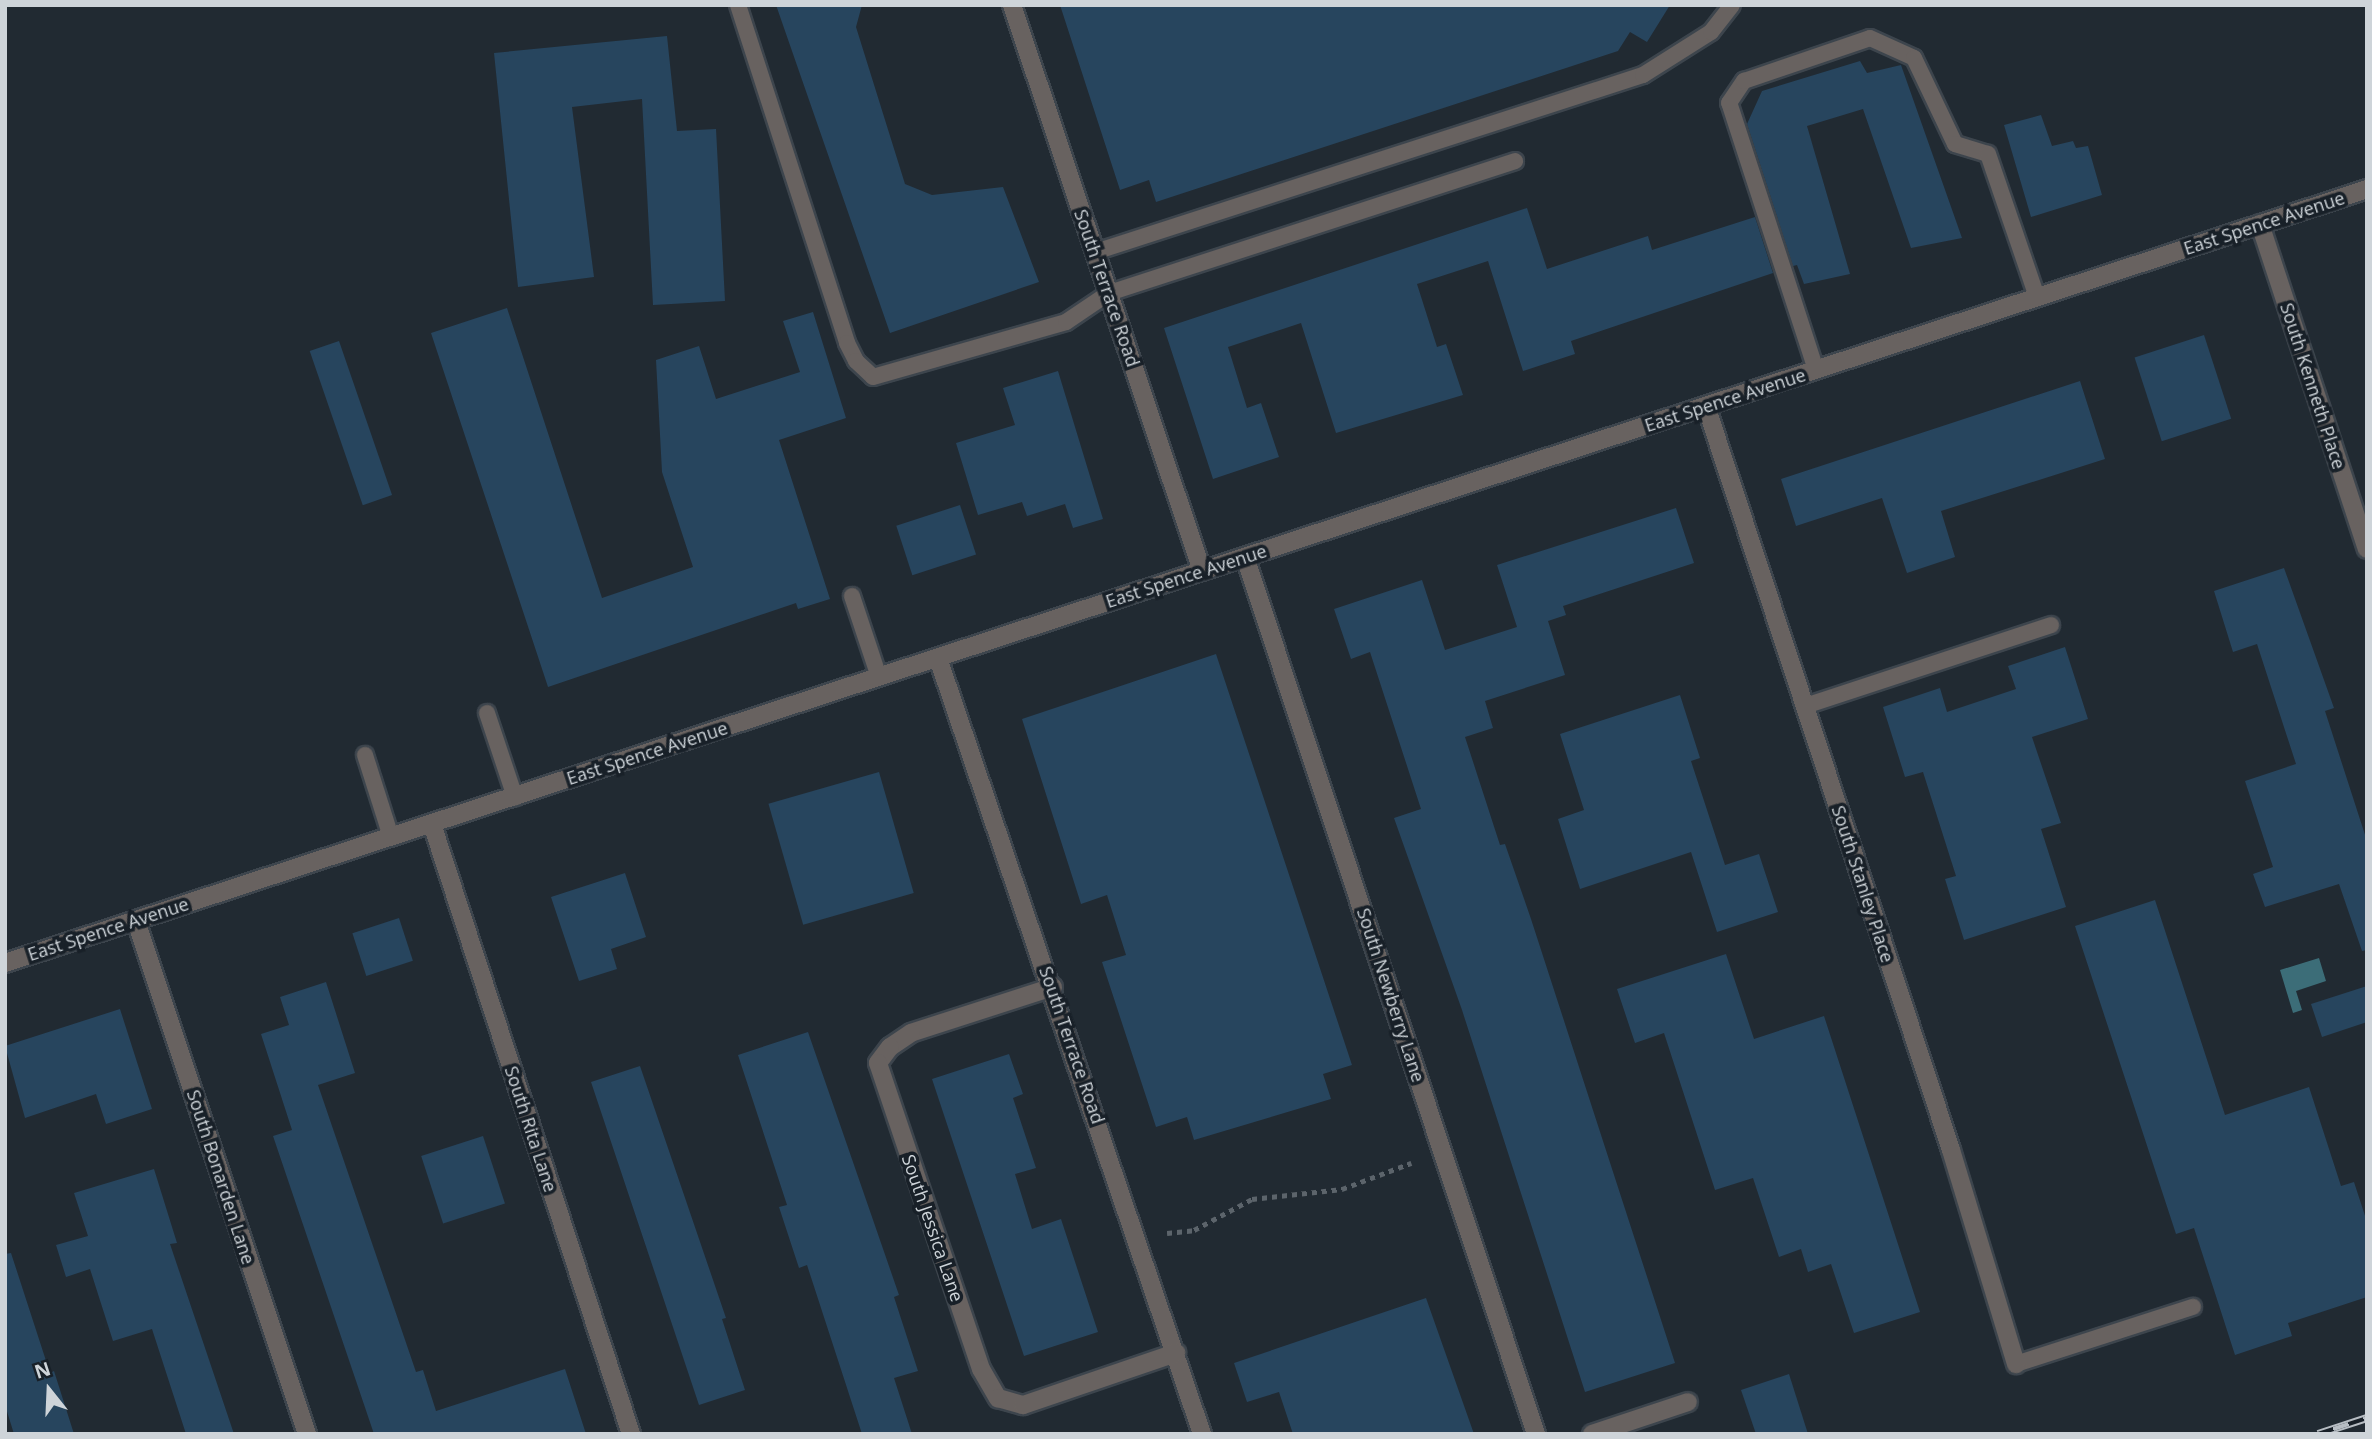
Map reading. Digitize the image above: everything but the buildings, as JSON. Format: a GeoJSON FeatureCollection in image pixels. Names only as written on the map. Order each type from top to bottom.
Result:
{"type":"FeatureCollection","features":[{"type":"Feature","properties":{"kind":"street","name":"South Terrace Road"},"geometry":{"type":"LineString","coordinates":[[1013,5],[1202,571]]}},
{"type":"Feature","properties":{"kind":"street","name":"East Spence Avenue"},"geometry":{"type":"LineString","coordinates":[[5,962],[2367,189]]}},
{"type":"Feature","properties":{"kind":"street","name":"South Kenneth Place"},"geometry":{"type":"LineString","coordinates":[[2260,224],[2367,549]]}},
{"type":"Feature","properties":{"kind":"street","name":"South Stanley Place"},"geometry":{"type":"LineString","coordinates":[[1706,406],[1947,1137],[2016,1364]]}},
{"type":"Feature","properties":{"kind":"street","name":"South Newberry Lane"},"geometry":{"type":"LineString","coordinates":[[1245,557],[1536,1434]]}},
{"type":"Feature","properties":{"kind":"street","name":"South Terrace Road"},"geometry":{"type":"LineString","coordinates":[[938,658],[1053,987],[1202,1434]]}},
{"type":"Feature","properties":{"kind":"street","name":"South Rita Lane"},"geometry":{"type":"LineString","coordinates":[[432,824],[631,1434]]}},
{"type":"Feature","properties":{"kind":"street","name":"South Bonarden Lane"},"geometry":{"type":"LineString","coordinates":[[136,921],[307,1434]]}},
{"type":"Feature","properties":{"kind":"street","name":"South Jessica Lane"},"geometry":{"type":"LineString","coordinates":[[1053,987],[911,1033],[890,1046],[878,1063],[882,1076],[981,1369],[998,1398],[1023,1405],[1176,1353]]}},
{"type":"Feature","properties":{"kind":"street"},"geometry":{"type":"LineString","coordinates":[[1592,1434],[1688,1402]]}},
{"type":"Feature","properties":{"kind":"lane"},"geometry":{"type":"LineString","coordinates":[[738,5],[847,343],[856,361],[873,377],[1066,322],[1109,293],[1514,160]]}},
{"type":"Feature","properties":{"kind":"lane"},"geometry":{"type":"LineString","coordinates":[[1096,253],[1643,75],[1711,32],[1732,5]]}},
{"type":"Feature","properties":{"kind":"lane"},"geometry":{"type":"LineString","coordinates":[[1816,370],[1729,103],[1744,81],[1870,38],[1914,58],[1955,144],[1988,155],[2037,297]]}},
{"type":"Feature","properties":{"kind":"lane"},"geometry":{"type":"LineString","coordinates":[[852,596],[879,677]]}},
{"type":"Feature","properties":{"kind":"lane"},"geometry":{"type":"LineString","coordinates":[[1805,706],[2051,625]]}},
{"type":"Feature","properties":{"kind":"lane"},"geometry":{"type":"LineString","coordinates":[[487,713],[515,797]]}},
{"type":"Feature","properties":{"kind":"lane"},"geometry":{"type":"LineString","coordinates":[[365,755],[391,837]]}},
{"type":"Feature","properties":{"kind":"lane"},"geometry":{"type":"LineString","coordinates":[[2016,1364],[2193,1307]]}},
{"type":"Feature","properties":{"kind":"path"},"geometry":{"type":"LineString","coordinates":[[1167,1233],[1194,1230],[1252,1199],[1342,1189],[1411,1163]]}},
{"type":"Feature","properties":{"kind":"water"},"geometry":{"type":"Polygon","coordinates":[[[2319,958],[2326,981],[2296,991],[2302,1010],[2293,1013],[2280,970],[2319,958]]]}},
{"type":"Feature","properties":{"kind":"railway"},"geometry":{"type":"LineString","coordinates":[[2318,1434],[2367,1418]]}}]}
